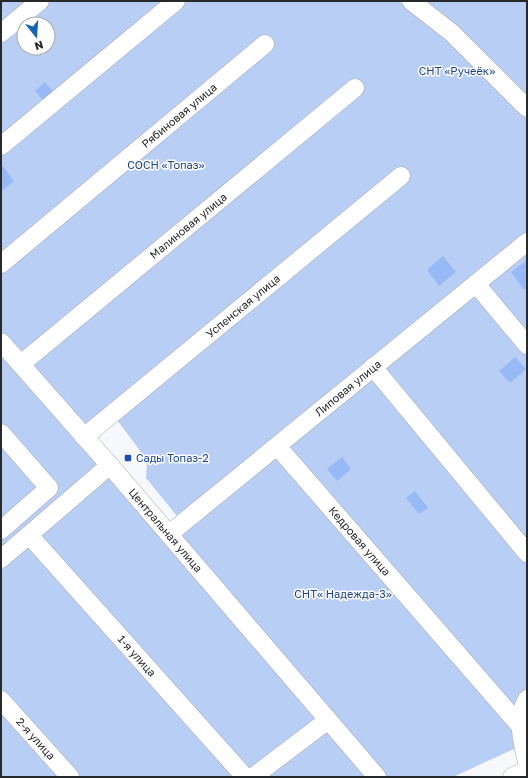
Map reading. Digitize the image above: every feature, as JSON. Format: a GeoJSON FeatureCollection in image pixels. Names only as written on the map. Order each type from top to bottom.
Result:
{"type":"FeatureCollection","features":[{"type":"Feature","properties":{"kind":"street"},"geometry":{"type":"LineString","coordinates":[[1,33],[40,1]]}},
{"type":"Feature","properties":{"kind":"street"},"geometry":{"type":"LineString","coordinates":[[1,146],[176,1]]}},
{"type":"Feature","properties":{"kind":"street"},"geometry":{"type":"LineString","coordinates":[[411,1],[452,34],[527,108]]}},
{"type":"Feature","properties":{"kind":"street","name":"Рябиновая улица"},"geometry":{"type":"LineString","coordinates":[[1,264],[265,44]]}},
{"type":"Feature","properties":{"kind":"street","name":"Малиновая улица"},"geometry":{"type":"LineString","coordinates":[[20,364],[355,88]]}},
{"type":"Feature","properties":{"kind":"street","name":"Успенская улица"},"geometry":{"type":"LineString","coordinates":[[84,436],[401,176]]}},
{"type":"Feature","properties":{"kind":"street","name":"Липовая улица"},"geometry":{"type":"LineString","coordinates":[[169,534],[527,242]]}},
{"type":"Feature","properties":{"kind":"street"},"geometry":{"type":"LineString","coordinates":[[476,284],[527,345]]}},
{"type":"Feature","properties":{"kind":"street","name":"Центральная улица"},"geometry":{"type":"LineString","coordinates":[[1,342],[110,465],[377,777]]}},
{"type":"Feature","properties":{"kind":"street"},"geometry":{"type":"LineString","coordinates":[[373,367],[527,553]]}},
{"type":"Feature","properties":{"kind":"street"},"geometry":{"type":"LineString","coordinates":[[1,433],[49,488],[1,530]]}},
{"type":"Feature","properties":{"kind":"street","name":"Кедровая улица"},"geometry":{"type":"LineString","coordinates":[[277,446],[521,727]]}},
{"type":"Feature","properties":{"kind":"street"},"geometry":{"type":"LineString","coordinates":[[1,559],[110,465]]}},
{"type":"Feature","properties":{"kind":"street","name":"1-я улица"},"geometry":{"type":"LineString","coordinates":[[28,535],[245,777]]}},
{"type":"Feature","properties":{"kind":"street"},"geometry":{"type":"LineString","coordinates":[[527,699],[522,708],[521,727],[527,762]]}},
{"type":"Feature","properties":{"kind":"street","name":"2-я улица"},"geometry":{"type":"LineString","coordinates":[[1,700],[70,777]]}},
{"type":"Feature","properties":{"kind":"street"},"geometry":{"type":"LineString","coordinates":[[253,777],[328,720]]}},
{"type":"Feature","properties":{"kind":"street"},"geometry":{"type":"LineString","coordinates":[[512,777],[527,770]]}},
{"type":"Feature","properties":{"kind":"green space"},"geometry":{"type":"Polygon","coordinates":[[[1,1],[527,1],[527,743],[453,777],[1,777],[1,1]],[[117,420],[84,448],[157,532],[177,516],[146,478],[147,460],[117,420]]]}},
{"type":"Feature","properties":{"kind":"building"},"geometry":{"type":"Polygon","coordinates":[[[45,82],[55,94],[45,102],[35,91],[45,82]]]}},
{"type":"Feature","properties":{"kind":"building"},"geometry":{"type":"Polygon","coordinates":[[[1,164],[14,181],[1,192],[1,164]]]}},
{"type":"Feature","properties":{"kind":"building"},"geometry":{"type":"Polygon","coordinates":[[[443,256],[456,272],[439,286],[427,270],[443,256]]]}},
{"type":"Feature","properties":{"kind":"building"},"geometry":{"type":"Polygon","coordinates":[[[527,260],[527,288],[524,290],[511,272],[527,260]]]}},
{"type":"Feature","properties":{"kind":"building"},"geometry":{"type":"Polygon","coordinates":[[[515,357],[526,369],[510,383],[499,371],[515,357]]]}},
{"type":"Feature","properties":{"kind":"building"},"geometry":{"type":"Polygon","coordinates":[[[342,457],[351,469],[337,481],[327,469],[342,457]]]}},
{"type":"Feature","properties":{"kind":"building"},"geometry":{"type":"Polygon","coordinates":[[[415,491],[428,508],[419,514],[406,498],[415,491]]]}},
{"type":"Feature","properties":{"kind":"place","name":"Сады Топаз-2"},"geometry":{"type":"Point","coordinates":[128,458]}},
{"type":"Feature","properties":{"kind":"park label","name":"СНТ «Ручеёк»"},"geometry":{"type":"Point","coordinates":[457,71]}},
{"type":"Feature","properties":{"kind":"park label","name":"СОСН «Топаз»"},"geometry":{"type":"Point","coordinates":[166,165]}},
{"type":"Feature","properties":{"kind":"park label","name":"СНТ« Надежда-3»"},"geometry":{"type":"Point","coordinates":[343,594]}}]}
